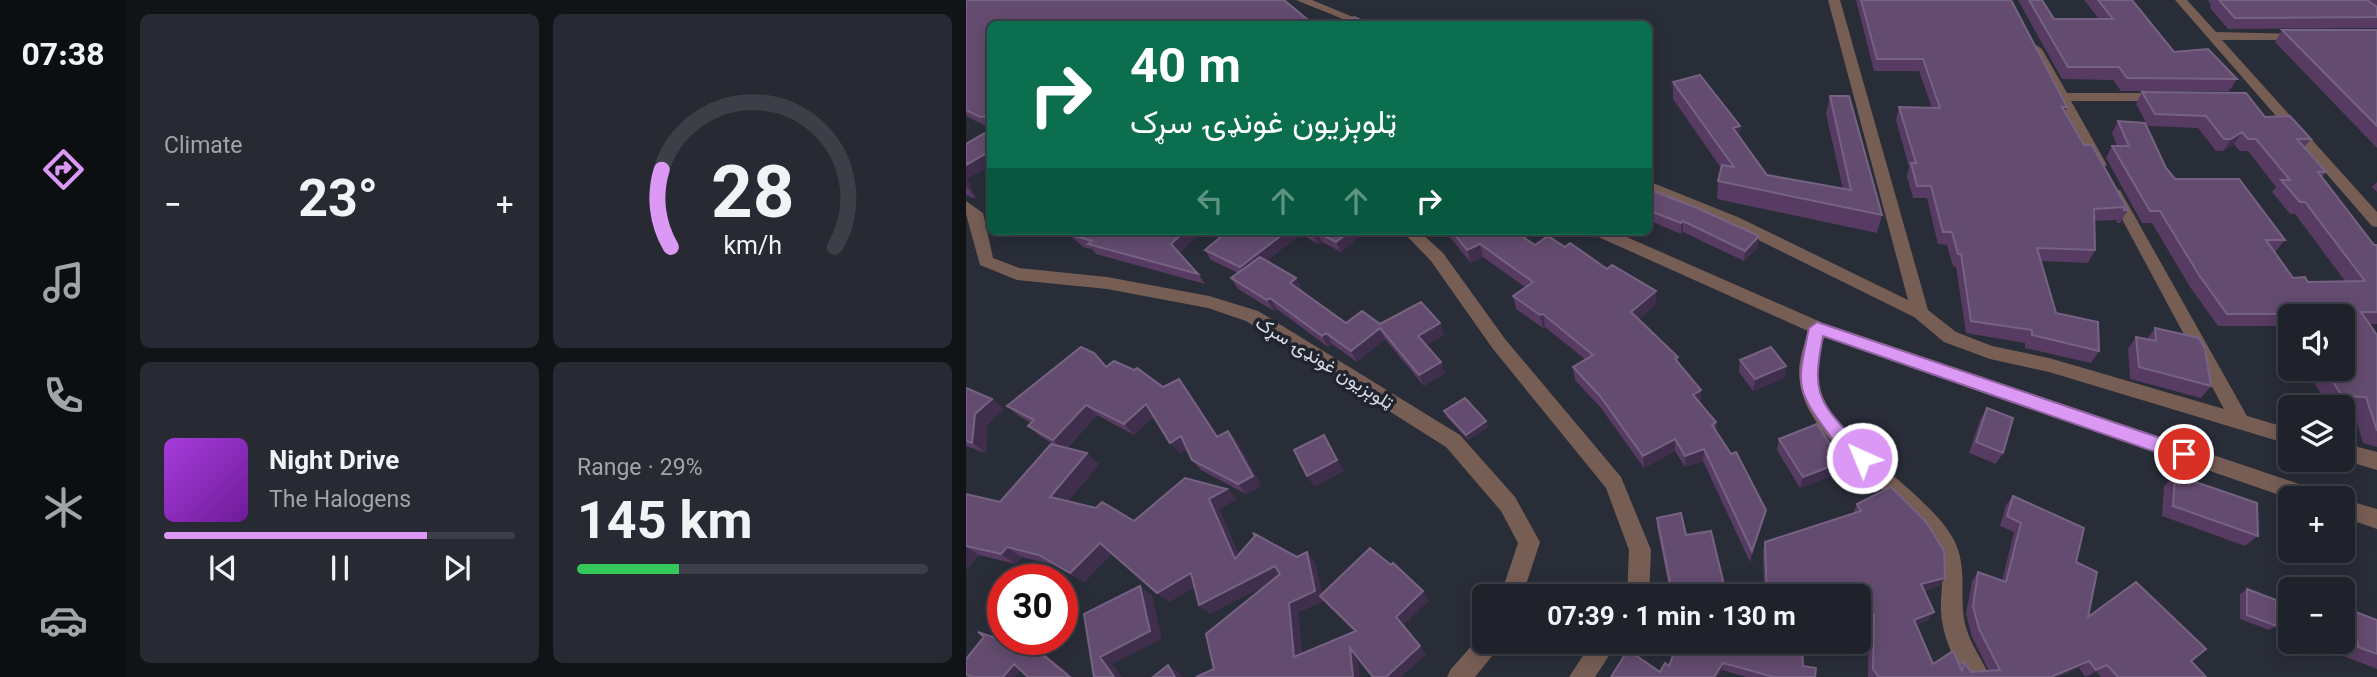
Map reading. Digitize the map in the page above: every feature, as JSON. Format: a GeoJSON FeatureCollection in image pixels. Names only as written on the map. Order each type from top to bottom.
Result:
{"type":"FeatureCollection","features":[{"type":"Feature","properties":{"kind":"street"},"geometry":{"type":"LineString","coordinates":[[1301,0],[1356,21]]}},
{"type":"Feature","properties":{"kind":"street"},"geometry":{"type":"LineString","coordinates":[[1834,0],[1920,313]]}},
{"type":"Feature","properties":{"kind":"street"},"geometry":{"type":"LineString","coordinates":[[2181,0],[2259,98],[2377,222]]}},
{"type":"Feature","properties":{"kind":"street"},"geometry":{"type":"LineString","coordinates":[[2029,36],[2241,423]]}},
{"type":"Feature","properties":{"kind":"street"},"geometry":{"type":"LineString","coordinates":[[2212,36],[2308,36]]}},
{"type":"Feature","properties":{"kind":"street"},"geometry":{"type":"LineString","coordinates":[[2062,97],[2184,98]]}},
{"type":"Feature","properties":{"kind":"street"},"geometry":{"type":"LineString","coordinates":[[1652,188],[1735,222],[1920,313],[1950,337],[1990,352],[2049,365],[2278,433]]}},
{"type":"Feature","properties":{"kind":"street","name":"ټلوېزيون غونډۍ سړک"},"geometry":{"type":"LineString","coordinates":[[966,206],[975,213],[986,261],[1017,274],[1107,283],[1152,291],[1209,302],[1252,316],[1453,441],[1508,504],[1529,542],[1515,584]]}},
{"type":"Feature","properties":{"kind":"street"},"geometry":{"type":"LineString","coordinates":[[1414,235],[1437,257],[1499,344],[1614,483],[1640,550],[1639,584]]}},
{"type":"Feature","properties":{"kind":"street"},"geometry":{"type":"LineString","coordinates":[[1608,235],[1817,328],[2278,486]]}},
{"type":"Feature","properties":{"kind":"street"},"geometry":{"type":"LineString","coordinates":[[1817,328],[1808,374],[1812,399],[1846,443],[1911,502],[1945,545],[1951,560],[1954,623],[1969,665],[1978,677]]}},
{"type":"Feature","properties":{"kind":"street"},"geometry":{"type":"LineString","coordinates":[[2355,455],[2377,461]]}},
{"type":"Feature","properties":{"kind":"street"},"geometry":{"type":"LineString","coordinates":[[2355,512],[2377,519]]}},
{"type":"Feature","properties":{"kind":"street"},"geometry":{"type":"LineString","coordinates":[[1459,677],[1479,654]]}},
{"type":"Feature","properties":{"kind":"street"},"geometry":{"type":"LineString","coordinates":[[1581,677],[1597,654]]}},
{"type":"Feature","properties":{"kind":"building"},"geometry":{"type":"Polygon","coordinates":[[[966,0],[1284,0],[1309,21],[987,21],[987,116],[980,117],[966,110],[966,0]]]}},
{"type":"Feature","properties":{"kind":"building"},"geometry":{"type":"Polygon","coordinates":[[[1861,0],[2011,0],[2067,107],[2062,107],[2084,145],[2092,145],[2128,210],[2124,210],[2124,207],[2094,209],[2095,250],[2037,248],[2056,313],[2098,322],[2099,351],[2032,335],[2032,330],[1971,321],[1961,254],[1958,254],[1952,232],[1943,232],[1931,186],[1917,186],[1911,163],[1916,163],[1899,107],[1940,108],[1923,59],[1877,59],[1861,0]]]}},
{"type":"Feature","properties":{"kind":"building"},"geometry":{"type":"Polygon","coordinates":[[[2029,0],[2042,0],[2054,19],[2113,19],[2098,0],[2132,0],[2174,52],[2208,49],[2237,79],[2127,78],[2119,67],[2068,67],[2029,0]]]}},
{"type":"Feature","properties":{"kind":"building"},"geometry":{"type":"Polygon","coordinates":[[[2219,0],[2367,0],[2377,7],[2377,17],[2235,18],[2219,0]]]}},
{"type":"Feature","properties":{"kind":"building"},"geometry":{"type":"Polygon","coordinates":[[[1354,17],[1363,21],[1345,21],[1354,17]]]}},
{"type":"Feature","properties":{"kind":"building"},"geometry":{"type":"Polygon","coordinates":[[[2282,30],[2377,30],[2377,126],[2282,30]]]}},
{"type":"Feature","properties":{"kind":"building"},"geometry":{"type":"Polygon","coordinates":[[[1700,75],[1740,126],[1733,128],[1767,175],[1851,190],[1830,96],[1849,96],[1882,215],[1718,181],[1722,165],[1734,167],[1673,82],[1700,75]]]}},
{"type":"Feature","properties":{"kind":"building"},"geometry":{"type":"Polygon","coordinates":[[[2142,92],[2246,93],[2265,117],[2290,116],[2311,139],[2297,139],[2326,172],[2318,172],[2374,245],[2377,245],[2377,312],[2361,312],[2377,335],[2377,431],[2366,397],[2341,395],[2333,381],[2355,381],[2355,304],[2278,304],[2278,314],[2227,314],[2199,275],[2160,211],[2150,211],[2112,146],[2129,146],[2118,121],[2145,123],[2166,168],[2175,179],[2239,179],[2285,240],[2266,240],[2293,278],[2305,277],[2308,282],[2365,281],[2305,202],[2300,202],[2281,180],[2290,180],[2256,139],[2248,139],[2242,132],[2231,139],[2224,139],[2206,116],[2155,114],[2142,92]]]}},
{"type":"Feature","properties":{"kind":"building"},"geometry":{"type":"Polygon","coordinates":[[[987,132],[987,153],[966,165],[966,144],[987,132]]]}},
{"type":"Feature","properties":{"kind":"building"},"geometry":{"type":"Polygon","coordinates":[[[1652,191],[1759,236],[1745,251],[1683,221],[1681,223],[1652,212],[1652,191]]]}},
{"type":"Feature","properties":{"kind":"building"},"geometry":{"type":"Polygon","coordinates":[[[1181,235],[1171,244],[1198,274],[1088,244],[1092,241],[1075,236],[1181,235]]]}},
{"type":"Feature","properties":{"kind":"building"},"geometry":{"type":"Polygon","coordinates":[[[1223,235],[1282,235],[1240,267],[1205,250],[1223,235]]]}},
{"type":"Feature","properties":{"kind":"building"},"geometry":{"type":"Polygon","coordinates":[[[1323,235],[1345,235],[1336,242],[1323,235]]]}},
{"type":"Feature","properties":{"kind":"building"},"geometry":{"type":"Polygon","coordinates":[[[1455,235],[1520,235],[1535,245],[1548,236],[1565,247],[1570,243],[1607,269],[1612,265],[1656,291],[1631,312],[1678,357],[1675,359],[1701,390],[1693,395],[1716,422],[1712,425],[1731,454],[1736,452],[1766,510],[1752,551],[1704,449],[1685,456],[1675,439],[1643,456],[1600,396],[1573,367],[1593,355],[1543,314],[1540,315],[1513,296],[1533,282],[1480,244],[1467,250],[1455,235]]]}},
{"type":"Feature","properties":{"kind":"building"},"geometry":{"type":"Polygon","coordinates":[[[1260,257],[1296,278],[1290,283],[1346,323],[1362,311],[1380,324],[1421,302],[1440,323],[1418,336],[1441,362],[1419,375],[1380,328],[1351,351],[1326,333],[1322,336],[1270,298],[1267,300],[1231,278],[1260,257]]]}},
{"type":"Feature","properties":{"kind":"building"},"geometry":{"type":"Polygon","coordinates":[[[2155,328],[2199,338],[2205,349],[2211,386],[2139,367],[2136,337],[2156,341],[2155,328]]]}},
{"type":"Feature","properties":{"kind":"building"},"geometry":{"type":"Polygon","coordinates":[[[1081,347],[1094,353],[1106,367],[1114,361],[1134,370],[1137,368],[1163,387],[1179,379],[1217,437],[1228,431],[1253,476],[1238,484],[1192,460],[1181,436],[1170,443],[1146,404],[1124,424],[1086,405],[1053,440],[1028,426],[1034,420],[1007,406],[1081,347]]]}},
{"type":"Feature","properties":{"kind":"building"},"geometry":{"type":"Polygon","coordinates":[[[1771,347],[1786,366],[1755,379],[1740,360],[1771,347]]]}},
{"type":"Feature","properties":{"kind":"building"},"geometry":{"type":"Polygon","coordinates":[[[966,388],[992,399],[975,414],[972,443],[966,441],[966,388]]]}},
{"type":"Feature","properties":{"kind":"building"},"geometry":{"type":"Polygon","coordinates":[[[1465,398],[1486,421],[1466,435],[1444,411],[1465,398]]]}},
{"type":"Feature","properties":{"kind":"building"},"geometry":{"type":"Polygon","coordinates":[[[1987,408],[2013,418],[2003,453],[1976,442],[1987,408]]]}},
{"type":"Feature","properties":{"kind":"building"},"geometry":{"type":"Polygon","coordinates":[[[1817,424],[1842,462],[1803,477],[1779,439],[1817,424]]]}},
{"type":"Feature","properties":{"kind":"building"},"geometry":{"type":"Polygon","coordinates":[[[1324,435],[1337,460],[1307,476],[1294,450],[1324,435]]]}},
{"type":"Feature","properties":{"kind":"building"},"geometry":{"type":"Polygon","coordinates":[[[1051,444],[1087,453],[1050,497],[1096,508],[1102,502],[1134,521],[1185,478],[1227,489],[1209,499],[1235,559],[1255,536],[1253,533],[1297,557],[1307,552],[1315,591],[1289,603],[1294,657],[1356,631],[1320,596],[1370,548],[1391,565],[1393,563],[1423,591],[1396,617],[1420,646],[1386,677],[1373,677],[1350,648],[1353,677],[1196,677],[1214,669],[1206,634],[1280,574],[1275,566],[1199,605],[1191,573],[1157,593],[1100,543],[1078,565],[1054,564],[1039,555],[1007,547],[1001,554],[966,546],[966,494],[1000,502],[1051,444]]]}},
{"type":"Feature","properties":{"kind":"building"},"geometry":{"type":"Polygon","coordinates":[[[2175,475],[2257,503],[2258,536],[2173,506],[2175,475]]]}},
{"type":"Feature","properties":{"kind":"building"},"geometry":{"type":"Polygon","coordinates":[[[1891,487],[1927,523],[1944,551],[1945,578],[1921,584],[1934,612],[1914,620],[1933,664],[1953,651],[1962,671],[1964,662],[1971,672],[2000,670],[1979,629],[1973,606],[1978,572],[2006,582],[2021,523],[2007,516],[2013,496],[2084,528],[2076,562],[2097,572],[2088,617],[2136,582],[2206,649],[2191,661],[2206,677],[2118,677],[2107,665],[2096,670],[2089,661],[2051,677],[1879,677],[1873,669],[1874,615],[1871,615],[1871,584],[1767,584],[1765,542],[1861,511],[1857,504],[1891,487]]]}},
{"type":"Feature","properties":{"kind":"building"},"geometry":{"type":"Polygon","coordinates":[[[1681,513],[1686,535],[1711,531],[1724,584],[1670,584],[1657,518],[1681,513]]]}},
{"type":"Feature","properties":{"kind":"building"},"geometry":{"type":"Polygon","coordinates":[[[1140,586],[1150,631],[1100,657],[1114,677],[1094,677],[1084,614],[1140,586]]]}},
{"type":"Feature","properties":{"kind":"building"},"geometry":{"type":"Polygon","coordinates":[[[2247,589],[2276,600],[2277,626],[2247,615],[2247,589]]]}},
{"type":"Feature","properties":{"kind":"building"},"geometry":{"type":"Polygon","coordinates":[[[2355,612],[2377,620],[2377,654],[2358,647],[2355,612]]]}},
{"type":"Feature","properties":{"kind":"building"},"geometry":{"type":"Polygon","coordinates":[[[978,632],[987,635],[987,655],[1043,655],[1070,677],[1028,677],[1014,664],[1003,677],[966,675],[966,659],[984,637],[978,632]]]}},
{"type":"Feature","properties":{"kind":"building"},"geometry":{"type":"Polygon","coordinates":[[[1625,654],[1634,654],[1660,672],[1665,663],[1669,666],[1674,654],[1802,654],[1803,666],[1816,668],[1815,677],[1774,677],[1723,663],[1714,677],[1611,677],[1625,654]]]}},
{"type":"Feature","properties":{"kind":"building"},"geometry":{"type":"Polygon","coordinates":[[[1168,665],[1175,677],[1153,677],[1168,665]]]}},
{"type":"Feature","properties":{"kind":"route"},"geometry":{"type":"LineString","coordinates":[[1862,458],[1846,443],[1812,399],[1808,374],[1817,328],[2184,454]]}}]}
